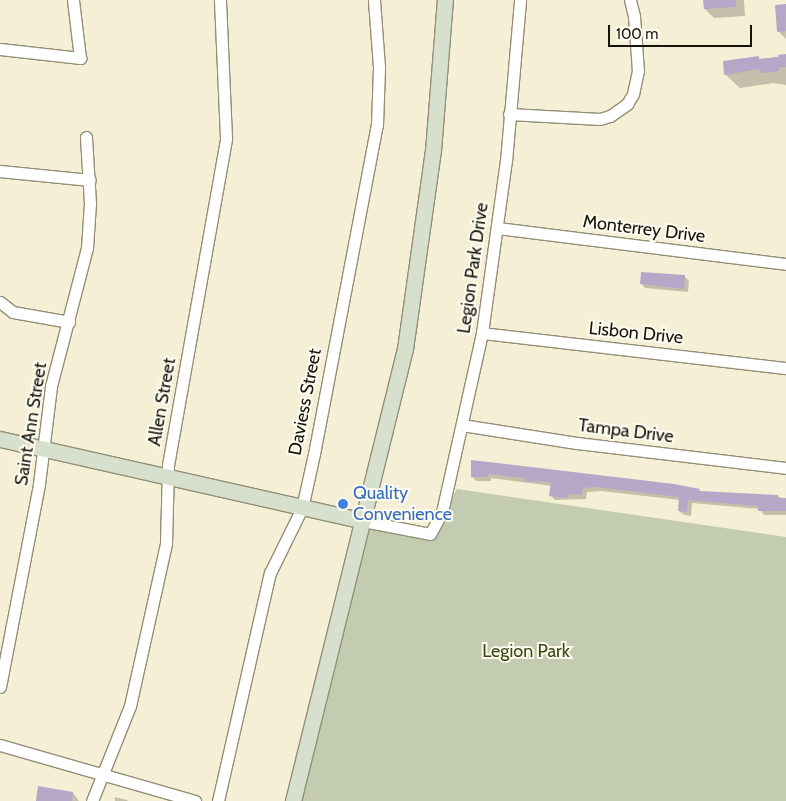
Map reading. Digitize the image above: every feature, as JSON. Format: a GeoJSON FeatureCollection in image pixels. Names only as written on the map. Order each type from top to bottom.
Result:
{"type":"FeatureCollection","features":[{"type":"Feature","properties":{"kind":"street"},"geometry":{"type":"LineString","coordinates":[[0,49],[80,58],[73,0]]}},
{"type":"Feature","properties":{"kind":"street","name":"Allen Street"},"geometry":{"type":"LineString","coordinates":[[92,801],[100,774],[121,735],[146,641],[166,544],[168,478],[226,138],[220,0]]}},
{"type":"Feature","properties":{"kind":"street","name":"Daviess Street"},"geometry":{"type":"LineString","coordinates":[[218,801],[270,573],[302,508],[378,125],[379,67],[374,0]]}},
{"type":"Feature","properties":{"kind":"street"},"geometry":{"type":"LineString","coordinates":[[294,801],[394,404],[415,293],[433,151],[445,0]]}},
{"type":"Feature","properties":{"kind":"street","name":"Legion Park Drive"},"geometry":{"type":"LineString","coordinates":[[363,521],[430,534],[442,512],[482,332],[497,228],[520,0]]}},
{"type":"Feature","properties":{"kind":"street"},"geometry":{"type":"LineString","coordinates":[[509,114],[600,119],[620,111],[633,94],[638,71],[634,16],[630,0]]}},
{"type":"Feature","properties":{"kind":"street","name":"Saint Ann Street"},"geometry":{"type":"LineString","coordinates":[[0,687],[29,543],[51,386],[86,248],[90,180],[86,137]]}},
{"type":"Feature","properties":{"kind":"street"},"geometry":{"type":"LineString","coordinates":[[0,171],[90,180]]}},
{"type":"Feature","properties":{"kind":"street","name":"Monterrey Drive"},"geometry":{"type":"LineString","coordinates":[[497,228],[786,264]]}},
{"type":"Feature","properties":{"kind":"street"},"geometry":{"type":"LineString","coordinates":[[0,302],[14,312],[68,322]]}},
{"type":"Feature","properties":{"kind":"street","name":"Lisbon Drive"},"geometry":{"type":"LineString","coordinates":[[482,332],[786,368]]}},
{"type":"Feature","properties":{"kind":"street","name":"Tampa Drive"},"geometry":{"type":"LineString","coordinates":[[462,425],[577,443],[786,468]]}},
{"type":"Feature","properties":{"kind":"street"},"geometry":{"type":"LineString","coordinates":[[0,439],[363,521]]}},
{"type":"Feature","properties":{"kind":"street"},"geometry":{"type":"LineString","coordinates":[[0,745],[195,801]]}},
{"type":"Feature","properties":{"kind":"green space","name":"Legion Park"},"geometry":{"type":"Polygon","coordinates":[[[457,489],[786,537],[786,801],[293,801],[363,521],[434,531],[457,489]]]}},
{"type":"Feature","properties":{"kind":"building"},"geometry":{"type":"Polygon","coordinates":[[[703,0],[736,0],[736,7],[704,9],[703,0]]]}},
{"type":"Feature","properties":{"kind":"building"},"geometry":{"type":"Polygon","coordinates":[[[786,4],[786,31],[777,32],[775,5],[786,4]]]}},
{"type":"Feature","properties":{"kind":"building"},"geometry":{"type":"Polygon","coordinates":[[[786,54],[786,67],[778,68],[779,71],[761,73],[760,69],[724,75],[723,61],[759,56],[759,59],[778,57],[778,55],[786,54]]]}},
{"type":"Feature","properties":{"kind":"building"},"geometry":{"type":"Polygon","coordinates":[[[641,272],[685,275],[684,289],[640,284],[641,272]]]}},
{"type":"Feature","properties":{"kind":"building"},"geometry":{"type":"Polygon","coordinates":[[[471,460],[674,484],[700,489],[699,491],[778,495],[778,498],[786,498],[786,511],[758,511],[758,506],[688,500],[687,512],[678,511],[679,497],[596,487],[583,488],[582,495],[568,494],[568,498],[549,496],[551,482],[524,481],[525,478],[488,474],[487,477],[471,477],[471,460]]]}},
{"type":"Feature","properties":{"kind":"building"},"geometry":{"type":"Polygon","coordinates":[[[38,786],[73,792],[72,801],[36,801],[38,786]]]}},
{"type":"Feature","properties":{"kind":"place","name":"Quality Convenience"},"geometry":{"type":"Point","coordinates":[343,504]}}]}
